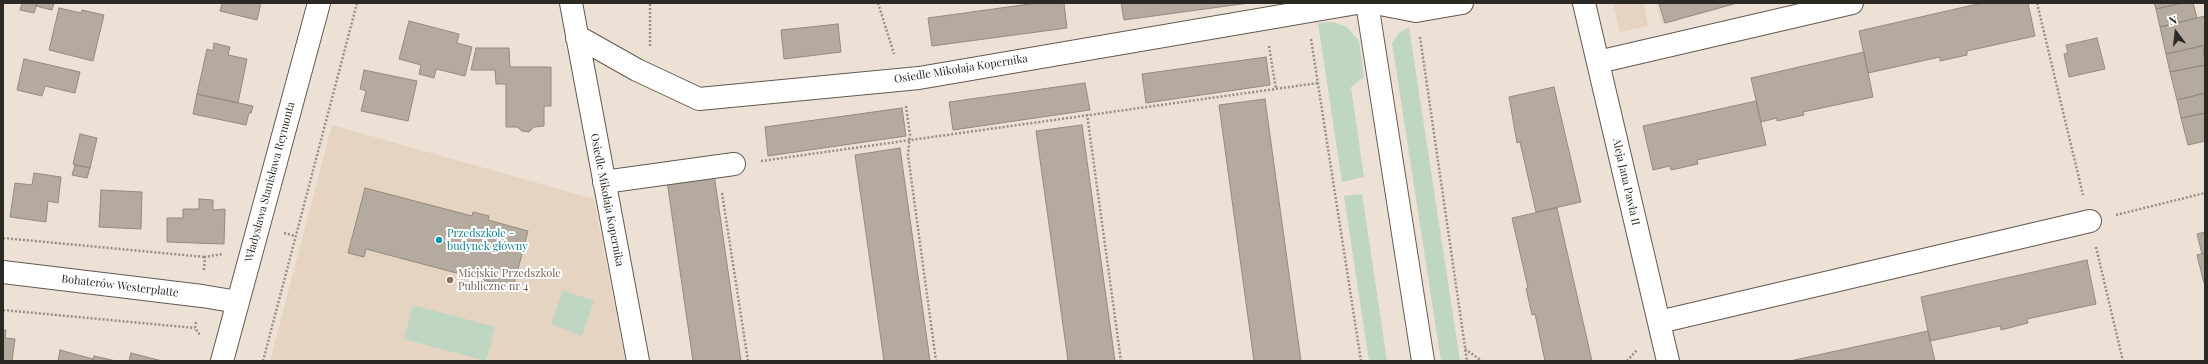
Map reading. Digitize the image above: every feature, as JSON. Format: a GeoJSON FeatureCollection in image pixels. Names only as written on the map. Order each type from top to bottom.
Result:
{"type":"FeatureCollection","features":[{"type":"Feature","properties":{"kind":"street","name":"Władysława Stanisława Reymonta"},"geometry":{"type":"LineString","coordinates":[[222,361],[319,3]]}},
{"type":"Feature","properties":{"kind":"street","name":"Osiedle Mikołaja Kopernika"},"geometry":{"type":"LineString","coordinates":[[571,3],[638,361]]}},
{"type":"Feature","properties":{"kind":"street","name":"Osiedle Mikołaja Kopernika"},"geometry":{"type":"LineString","coordinates":[[577,38],[582,39],[650,76],[699,99],[902,79],[1357,3]]}},
{"type":"Feature","properties":{"kind":"street"},"geometry":{"type":"LineString","coordinates":[[1367,3],[1423,361]]}},
{"type":"Feature","properties":{"kind":"street"},"geometry":{"type":"LineString","coordinates":[[1375,3],[1416,11],[1462,3]]}},
{"type":"Feature","properties":{"kind":"street","name":"Aleja Jana Pawła II"},"geometry":{"type":"LineString","coordinates":[[1584,3],[1668,361]]}},
{"type":"Feature","properties":{"kind":"street"},"geometry":{"type":"LineString","coordinates":[[1598,62],[1852,3]]}},
{"type":"Feature","properties":{"kind":"street"},"geometry":{"type":"LineString","coordinates":[[604,182],[726,165]]}},
{"type":"Feature","properties":{"kind":"street"},"geometry":{"type":"LineString","coordinates":[[1659,322],[2090,221]]}},
{"type":"Feature","properties":{"kind":"street","name":"Bohaterów Westerplatte"},"geometry":{"type":"LineString","coordinates":[[3,272],[202,296],[238,302]]}},
{"type":"Feature","properties":{"kind":"path"},"geometry":{"type":"LineString","coordinates":[[263,361],[357,3]]}},
{"type":"Feature","properties":{"kind":"path"},"geometry":{"type":"LineString","coordinates":[[650,3],[650,76]]}},
{"type":"Feature","properties":{"kind":"path"},"geometry":{"type":"LineString","coordinates":[[878,3],[902,79],[909,140],[908,155],[936,361]]}},
{"type":"Feature","properties":{"kind":"path"},"geometry":{"type":"LineString","coordinates":[[2038,3],[2123,361]]}},
{"type":"Feature","properties":{"kind":"path"},"geometry":{"type":"LineString","coordinates":[[1306,11],[1361,361]]}},
{"type":"Feature","properties":{"kind":"path"},"geometry":{"type":"LineString","coordinates":[[1416,11],[1467,361]]}},
{"type":"Feature","properties":{"kind":"path"},"geometry":{"type":"LineString","coordinates":[[1264,19],[1276,89]]}},
{"type":"Feature","properties":{"kind":"path"},"geometry":{"type":"LineString","coordinates":[[748,361],[726,165],[1318,83]]}},
{"type":"Feature","properties":{"kind":"path"},"geometry":{"type":"LineString","coordinates":[[1086,114],[1121,361]]}},
{"type":"Feature","properties":{"kind":"path"},"geometry":{"type":"LineString","coordinates":[[2090,221],[2205,193]]}},
{"type":"Feature","properties":{"kind":"path"},"geometry":{"type":"LineString","coordinates":[[3,238],[205,257]]}},
{"type":"Feature","properties":{"kind":"path"},"geometry":{"type":"LineString","coordinates":[[3,310],[195,328]]}},
{"type":"Feature","properties":{"kind":"path"},"geometry":{"type":"LineString","coordinates":[[1465,349],[1482,361]]}},
{"type":"Feature","properties":{"kind":"shaded area"},"geometry":{"type":"Polygon","coordinates":[[[1613,3],[1644,3],[1648,26],[1620,32],[1613,3]]]}},
{"type":"Feature","properties":{"kind":"shaded area"},"geometry":{"type":"Polygon","coordinates":[[[1656,3],[1741,3],[1662,25],[1656,3]]]}},
{"type":"Feature","properties":{"kind":"shaded area","name":"Miejskie Przedszkole Publiczne nr 4"},"geometry":{"type":"Polygon","coordinates":[[[332,125],[594,199],[625,361],[270,361],[332,125]]]}},
{"type":"Feature","properties":{"kind":"green space"},"geometry":{"type":"Polygon","coordinates":[[[1333,22],[1347,27],[1359,41],[1364,77],[1351,87],[1364,177],[1342,182],[1318,23],[1333,22]]]}},
{"type":"Feature","properties":{"kind":"green space"},"geometry":{"type":"Polygon","coordinates":[[[1409,27],[1460,361],[1441,361],[1392,43],[1399,33],[1409,27]]]}},
{"type":"Feature","properties":{"kind":"green space"},"geometry":{"type":"Polygon","coordinates":[[[1362,194],[1387,361],[1369,361],[1344,196],[1362,194]]]}},
{"type":"Feature","properties":{"kind":"green space"},"geometry":{"type":"Polygon","coordinates":[[[563,290],[594,301],[582,336],[551,324],[563,290]]]}},
{"type":"Feature","properties":{"kind":"green space"},"geometry":{"type":"Polygon","coordinates":[[[413,305],[495,327],[486,361],[404,339],[413,305]]]}},
{"type":"Feature","properties":{"kind":"building"},"geometry":{"type":"Polygon","coordinates":[[[22,3],[37,3],[34,13],[20,10],[22,3]]]}},
{"type":"Feature","properties":{"kind":"building"},"geometry":{"type":"Polygon","coordinates":[[[37,3],[54,3],[52,10],[36,6],[37,3]]]}},
{"type":"Feature","properties":{"kind":"building"},"geometry":{"type":"Polygon","coordinates":[[[222,3],[261,3],[257,20],[220,11],[222,3]]]}},
{"type":"Feature","properties":{"kind":"building"},"geometry":{"type":"Polygon","coordinates":[[[1037,3],[1064,3],[1067,28],[932,46],[928,18],[1037,3]]]}},
{"type":"Feature","properties":{"kind":"building"},"geometry":{"type":"Polygon","coordinates":[[[1121,3],[1249,3],[1124,20],[1121,3]]]}},
{"type":"Feature","properties":{"kind":"building"},"geometry":{"type":"Polygon","coordinates":[[[1659,3],[1737,3],[1665,23],[1659,3]]]}},
{"type":"Feature","properties":{"kind":"building"},"geometry":{"type":"Polygon","coordinates":[[[1982,3],[2028,3],[2035,36],[1967,51],[1967,55],[1940,61],[1940,57],[1868,73],[1859,31],[1982,3]]]}},
{"type":"Feature","properties":{"kind":"building"},"geometry":{"type":"Polygon","coordinates":[[[2154,3],[2182,3],[2156,9],[2154,3]]]}},
{"type":"Feature","properties":{"kind":"building"},"geometry":{"type":"Polygon","coordinates":[[[2182,3],[2193,3],[2197,18],[2160,27],[2156,9],[2182,3]]]}},
{"type":"Feature","properties":{"kind":"building"},"geometry":{"type":"Polygon","coordinates":[[[59,8],[81,13],[82,10],[104,15],[93,61],[49,50],[59,8]]]}},
{"type":"Feature","properties":{"kind":"building"},"geometry":{"type":"Polygon","coordinates":[[[2205,16],[2205,45],[2166,54],[2160,27],[2205,16]]]}},
{"type":"Feature","properties":{"kind":"building"},"geometry":{"type":"Polygon","coordinates":[[[409,21],[459,34],[457,43],[472,47],[465,76],[436,69],[434,78],[419,74],[421,65],[399,59],[409,21]]]}},
{"type":"Feature","properties":{"kind":"building"},"geometry":{"type":"Polygon","coordinates":[[[838,24],[841,52],[784,59],[781,30],[838,24]]]}},
{"type":"Feature","properties":{"kind":"building"},"geometry":{"type":"Polygon","coordinates":[[[2097,38],[2105,69],[2069,77],[2064,54],[2068,53],[2066,45],[2097,38]]]}},
{"type":"Feature","properties":{"kind":"building"},"geometry":{"type":"Polygon","coordinates":[[[214,43],[230,47],[228,55],[247,59],[238,103],[197,94],[207,49],[213,51],[214,43]]]}},
{"type":"Feature","properties":{"kind":"building"},"geometry":{"type":"Polygon","coordinates":[[[2203,46],[2205,65],[2170,72],[2166,54],[2203,46]]]}},
{"type":"Feature","properties":{"kind":"building"},"geometry":{"type":"Polygon","coordinates":[[[476,48],[509,48],[510,67],[551,67],[551,106],[544,106],[544,126],[534,127],[529,132],[522,131],[517,127],[506,127],[506,84],[496,84],[495,70],[471,70],[476,48]]]}},
{"type":"Feature","properties":{"kind":"building"},"geometry":{"type":"Polygon","coordinates":[[[1864,52],[1873,97],[1803,112],[1804,115],[1777,121],[1777,118],[1761,122],[1751,78],[1864,52]]]}},
{"type":"Feature","properties":{"kind":"building"},"geometry":{"type":"Polygon","coordinates":[[[1266,57],[1270,85],[1146,103],[1142,74],[1266,57]]]}},
{"type":"Feature","properties":{"kind":"building"},"geometry":{"type":"Polygon","coordinates":[[[24,59],[80,72],[75,93],[45,86],[42,96],[17,90],[24,59]]]}},
{"type":"Feature","properties":{"kind":"building"},"geometry":{"type":"Polygon","coordinates":[[[2205,65],[2205,93],[2177,100],[2170,72],[2205,65]]]}},
{"type":"Feature","properties":{"kind":"building"},"geometry":{"type":"Polygon","coordinates":[[[364,70],[417,81],[408,121],[361,111],[366,91],[360,89],[364,70]]]}},
{"type":"Feature","properties":{"kind":"building"},"geometry":{"type":"Polygon","coordinates":[[[1085,83],[1090,110],[953,130],[949,102],[1085,83]]]}},
{"type":"Feature","properties":{"kind":"building"},"geometry":{"type":"Polygon","coordinates":[[[1554,87],[1581,202],[1536,212],[1520,142],[1517,143],[1509,97],[1554,87]]]}},
{"type":"Feature","properties":{"kind":"building"},"geometry":{"type":"Polygon","coordinates":[[[2205,93],[2205,113],[2181,118],[2177,100],[2205,93]]]}},
{"type":"Feature","properties":{"kind":"building"},"geometry":{"type":"Polygon","coordinates":[[[197,94],[253,106],[251,113],[249,113],[246,125],[193,114],[197,94]]]}},
{"type":"Feature","properties":{"kind":"building"},"geometry":{"type":"Polygon","coordinates":[[[1265,99],[1301,361],[1254,361],[1219,105],[1265,99]]]}},
{"type":"Feature","properties":{"kind":"building"},"geometry":{"type":"Polygon","coordinates":[[[1756,101],[1766,145],[1697,160],[1698,164],[1671,170],[1670,166],[1653,170],[1643,126],[1756,101]]]}},
{"type":"Feature","properties":{"kind":"building"},"geometry":{"type":"Polygon","coordinates":[[[902,108],[906,136],[768,156],[765,127],[902,108]]]}},
{"type":"Feature","properties":{"kind":"building"},"geometry":{"type":"Polygon","coordinates":[[[2205,113],[2205,141],[2188,145],[2181,118],[2205,113]]]}},
{"type":"Feature","properties":{"kind":"building"},"geometry":{"type":"Polygon","coordinates":[[[1082,125],[1115,361],[1068,361],[1036,131],[1082,125]]]}},
{"type":"Feature","properties":{"kind":"building"},"geometry":{"type":"Polygon","coordinates":[[[80,134],[97,138],[90,168],[73,164],[80,134]]]}},
{"type":"Feature","properties":{"kind":"building"},"geometry":{"type":"Polygon","coordinates":[[[900,148],[930,361],[884,361],[855,155],[900,148]]]}},
{"type":"Feature","properties":{"kind":"building"},"geometry":{"type":"Polygon","coordinates":[[[75,165],[90,168],[87,178],[72,175],[75,165]]]}},
{"type":"Feature","properties":{"kind":"building"},"geometry":{"type":"Polygon","coordinates":[[[34,173],[61,177],[58,203],[48,201],[46,222],[10,217],[15,183],[32,185],[34,173]]]}},
{"type":"Feature","properties":{"kind":"building"},"geometry":{"type":"Polygon","coordinates":[[[714,174],[741,361],[693,361],[667,181],[714,174]]]}},
{"type":"Feature","properties":{"kind":"building","name":"Przedszkole - budynek główny"},"geometry":{"type":"Polygon","coordinates":[[[365,188],[472,216],[473,212],[489,216],[488,220],[528,231],[513,288],[366,249],[364,257],[348,253],[365,188]]]}},
{"type":"Feature","properties":{"kind":"building"},"geometry":{"type":"Polygon","coordinates":[[[101,190],[142,192],[141,229],[99,227],[101,190]]]}},
{"type":"Feature","properties":{"kind":"building"},"geometry":{"type":"Polygon","coordinates":[[[199,199],[213,200],[213,210],[225,209],[224,244],[167,242],[167,218],[183,218],[183,209],[199,209],[199,199]]]}},
{"type":"Feature","properties":{"kind":"building"},"geometry":{"type":"Polygon","coordinates":[[[1557,208],[1592,361],[1545,361],[1535,314],[1532,315],[1526,288],[1528,288],[1512,218],[1557,208]]]}},
{"type":"Feature","properties":{"kind":"building"},"geometry":{"type":"Polygon","coordinates":[[[2205,232],[2205,253],[2202,254],[2197,234],[2205,232]]]}},
{"type":"Feature","properties":{"kind":"building"},"geometry":{"type":"Polygon","coordinates":[[[2205,253],[2205,283],[2204,283],[2197,255],[2205,253]]]}},
{"type":"Feature","properties":{"kind":"building"},"geometry":{"type":"Polygon","coordinates":[[[2087,260],[2096,304],[2027,319],[2028,323],[2001,330],[2000,326],[1930,341],[1921,297],[2087,260]]]}},
{"type":"Feature","properties":{"kind":"building"},"geometry":{"type":"Polygon","coordinates":[[[3,330],[6,330],[5,338],[15,339],[12,361],[3,361],[3,330]]]}},
{"type":"Feature","properties":{"kind":"building"},"geometry":{"type":"Polygon","coordinates":[[[1928,331],[1935,361],[1790,361],[1928,331]]]}},
{"type":"Feature","properties":{"kind":"building"},"geometry":{"type":"Polygon","coordinates":[[[60,350],[93,359],[93,361],[58,361],[60,350]]]}},
{"type":"Feature","properties":{"kind":"building"},"geometry":{"type":"Polygon","coordinates":[[[131,353],[162,361],[129,361],[131,353]]]}},
{"type":"Feature","properties":{"kind":"building"},"geometry":{"type":"Polygon","coordinates":[[[94,356],[116,361],[93,361],[94,356]]]}},
{"type":"Feature","properties":{"kind":"place","name":"Przedszkole - budynek główny"},"geometry":{"type":"Point","coordinates":[439,240]}},
{"type":"Feature","properties":{"kind":"place","name":"Miejskie Przedszkole Publiczne nr 4"},"geometry":{"type":"Point","coordinates":[450,280]}}]}
